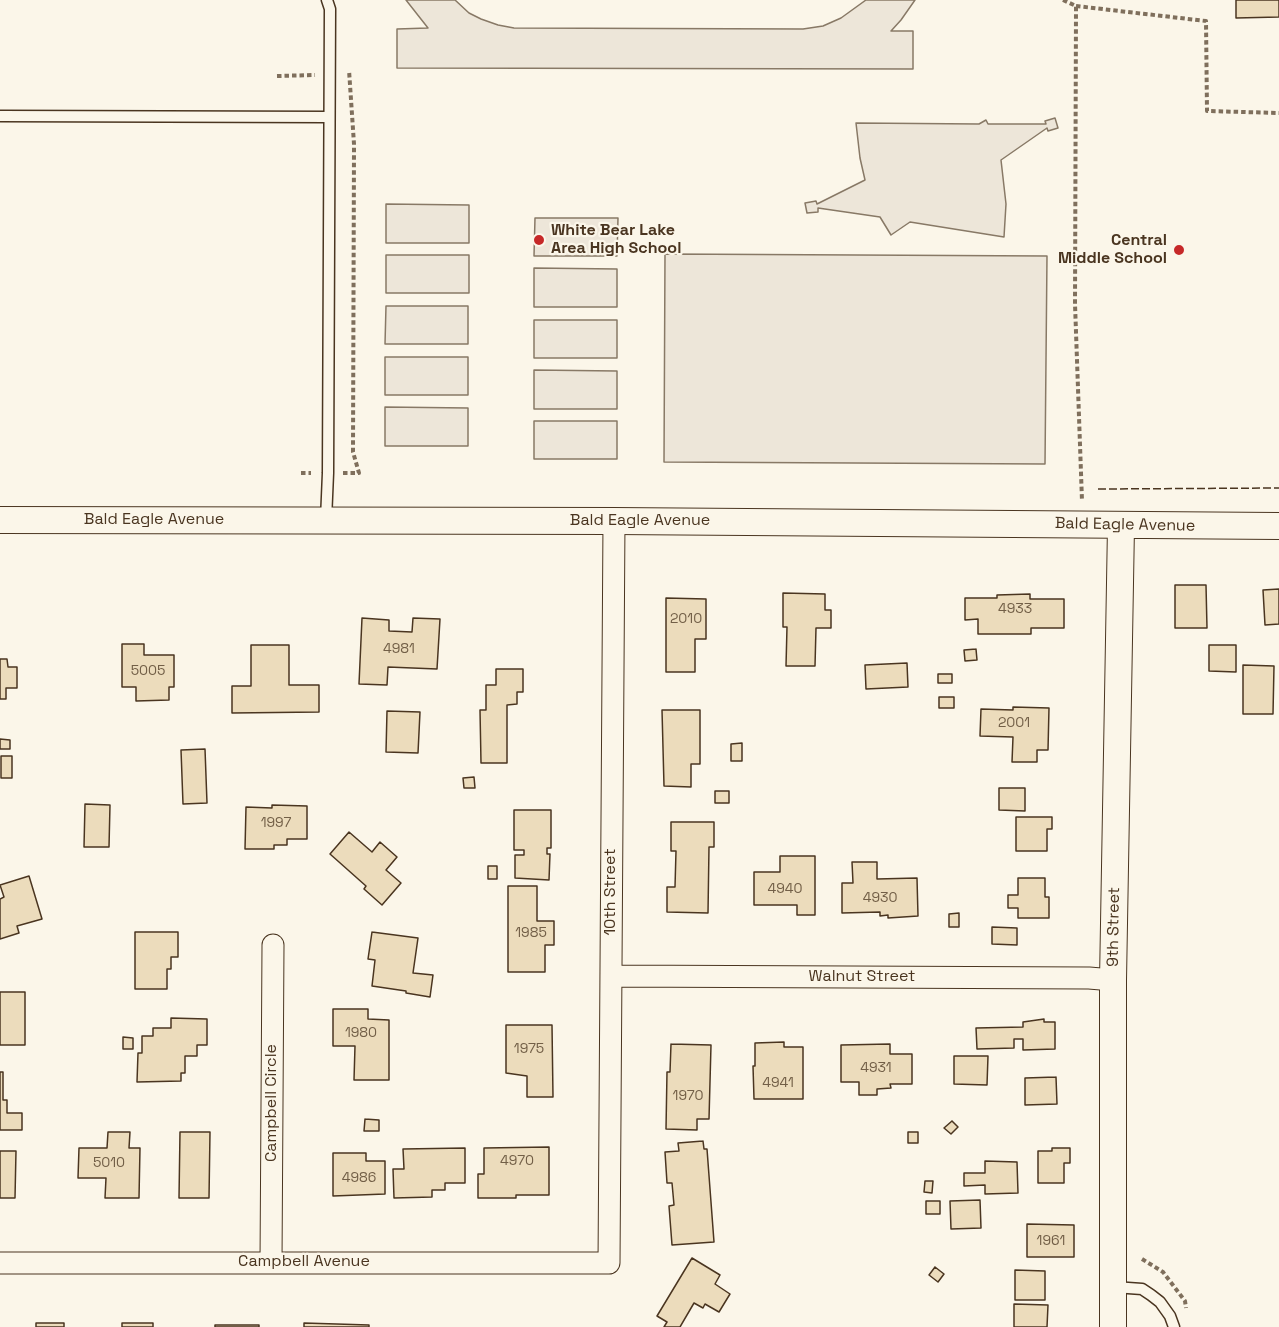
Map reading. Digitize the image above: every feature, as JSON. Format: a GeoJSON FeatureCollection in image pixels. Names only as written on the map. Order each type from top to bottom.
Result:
{"type":"FeatureCollection","features":[{"type":"Feature","properties":{"kind":"street","name":"Bald Eagle Avenue"},"geometry":{"type":"LineString","coordinates":[[0,520],[614,520],[1279,526]]}},
{"type":"Feature","properties":{"kind":"street","name":"10th Street"},"geometry":{"type":"LineString","coordinates":[[609,1263],[614,520]]}},
{"type":"Feature","properties":{"kind":"street","name":"9th Street"},"geometry":{"type":"LineString","coordinates":[[1113,1327],[1113,980],[1121,526]]}},
{"type":"Feature","properties":{"kind":"street","name":"Campbell Circle"},"geometry":{"type":"LineString","coordinates":[[271,1262],[273,945]]}},
{"type":"Feature","properties":{"kind":"street","name":"Walnut Street"},"geometry":{"type":"LineString","coordinates":[[611,976],[1089,978],[1113,980]]}},
{"type":"Feature","properties":{"kind":"street","name":"Campbell Avenue"},"geometry":{"type":"LineString","coordinates":[[0,1263],[609,1263]]}},
{"type":"Feature","properties":{"kind":"lane"},"geometry":{"type":"LineString","coordinates":[[326,520],[330,9],[327,0]]}},
{"type":"Feature","properties":{"kind":"lane"},"geometry":{"type":"LineString","coordinates":[[0,116],[329,117]]}},
{"type":"Feature","properties":{"kind":"lane"},"geometry":{"type":"LineString","coordinates":[[1114,1287],[1145,1291],[1160,1302],[1170,1316],[1174,1327]]}},
{"type":"Feature","properties":{"kind":"path"},"geometry":{"type":"LineString","coordinates":[[1063,0],[1076,6],[1206,21],[1207,111],[1279,113]]}},
{"type":"Feature","properties":{"kind":"path"},"geometry":{"type":"LineString","coordinates":[[1076,6],[1075,304],[1081,495],[1086,524]]}},
{"type":"Feature","properties":{"kind":"path"},"geometry":{"type":"LineString","coordinates":[[348,65],[354,144],[353,452],[359,473]]}},
{"type":"Feature","properties":{"kind":"shaded area"},"geometry":{"type":"Polygon","coordinates":[[[406,0],[455,0],[469,13],[481,19],[514,28],[803,29],[823,26],[841,18],[866,0],[915,0],[891,31],[913,31],[913,69],[397,68],[397,29],[428,28],[406,0]]]}},
{"type":"Feature","properties":{"kind":"shaded area"},"geometry":{"type":"Polygon","coordinates":[[[1055,118],[1058,128],[1048,131],[1047,128],[1001,160],[1006,204],[1004,237],[910,222],[891,235],[880,217],[818,208],[818,212],[807,213],[805,203],[816,201],[817,204],[865,180],[856,123],[979,124],[986,120],[988,124],[1046,124],[1045,121],[1055,118]]]}},
{"type":"Feature","properties":{"kind":"shaded area"},"geometry":{"type":"Polygon","coordinates":[[[386,204],[469,205],[469,243],[386,243],[386,204]]]}},
{"type":"Feature","properties":{"kind":"shaded area"},"geometry":{"type":"Polygon","coordinates":[[[535,218],[618,218],[617,256],[534,256],[535,218]]]}},
{"type":"Feature","properties":{"kind":"shaded area"},"geometry":{"type":"Polygon","coordinates":[[[665,254],[1047,256],[1045,464],[664,462],[665,254]]]}},
{"type":"Feature","properties":{"kind":"shaded area"},"geometry":{"type":"Polygon","coordinates":[[[386,255],[469,255],[469,293],[386,293],[386,255]]]}},
{"type":"Feature","properties":{"kind":"shaded area"},"geometry":{"type":"Polygon","coordinates":[[[534,268],[617,269],[617,307],[534,307],[534,268]]]}},
{"type":"Feature","properties":{"kind":"shaded area"},"geometry":{"type":"Polygon","coordinates":[[[386,306],[468,306],[468,344],[385,344],[386,306]]]}},
{"type":"Feature","properties":{"kind":"shaded area"},"geometry":{"type":"Polygon","coordinates":[[[534,320],[617,320],[617,358],[534,358],[534,320]]]}},
{"type":"Feature","properties":{"kind":"shaded area"},"geometry":{"type":"Polygon","coordinates":[[[385,357],[468,357],[468,395],[385,395],[385,357]]]}},
{"type":"Feature","properties":{"kind":"shaded area"},"geometry":{"type":"Polygon","coordinates":[[[534,370],[617,371],[617,409],[534,409],[534,370]]]}},
{"type":"Feature","properties":{"kind":"shaded area"},"geometry":{"type":"Polygon","coordinates":[[[385,407],[468,408],[468,446],[385,446],[385,407]]]}},
{"type":"Feature","properties":{"kind":"shaded area"},"geometry":{"type":"Polygon","coordinates":[[[534,421],[617,421],[617,459],[534,459],[534,421]]]}},
{"type":"Feature","properties":{"kind":"building"},"geometry":{"type":"Polygon","coordinates":[[[1236,0],[1279,0],[1279,17],[1236,18],[1236,0]]]}},
{"type":"Feature","properties":{"kind":"building"},"geometry":{"type":"Polygon","coordinates":[[[1175,585],[1206,585],[1207,628],[1175,628],[1175,585]]]}},
{"type":"Feature","properties":{"kind":"building"},"geometry":{"type":"Polygon","coordinates":[[[1279,589],[1279,624],[1265,625],[1263,590],[1279,589]]]}},
{"type":"Feature","properties":{"kind":"building"},"geometry":{"type":"Polygon","coordinates":[[[783,593],[825,594],[825,610],[831,610],[831,628],[816,628],[815,666],[786,666],[787,627],[783,627],[783,593]]]}},
{"type":"Feature","properties":{"kind":"building"},"geometry":{"type":"Polygon","coordinates":[[[1030,594],[1030,599],[1064,599],[1064,628],[1031,628],[1031,634],[978,634],[978,619],[965,620],[965,598],[997,598],[997,595],[1030,594]]]}},
{"type":"Feature","properties":{"kind":"building"},"geometry":{"type":"Polygon","coordinates":[[[666,598],[706,599],[706,639],[695,639],[695,672],[666,672],[666,598]]]}},
{"type":"Feature","properties":{"kind":"building"},"geometry":{"type":"Polygon","coordinates":[[[362,618],[389,620],[389,631],[412,632],[413,618],[440,619],[437,669],[388,667],[387,685],[359,684],[362,618]]]}},
{"type":"Feature","properties":{"kind":"building"},"geometry":{"type":"Polygon","coordinates":[[[122,644],[144,644],[144,655],[174,655],[174,687],[169,687],[169,700],[136,701],[136,687],[122,687],[122,644]]]}},
{"type":"Feature","properties":{"kind":"building"},"geometry":{"type":"Polygon","coordinates":[[[251,645],[289,645],[289,685],[319,685],[319,712],[232,713],[232,686],[251,686],[251,645]]]}},
{"type":"Feature","properties":{"kind":"building"},"geometry":{"type":"Polygon","coordinates":[[[1209,645],[1236,645],[1236,672],[1209,671],[1209,645]]]}},
{"type":"Feature","properties":{"kind":"building"},"geometry":{"type":"Polygon","coordinates":[[[976,649],[977,660],[965,661],[964,650],[976,649]]]}},
{"type":"Feature","properties":{"kind":"building"},"geometry":{"type":"Polygon","coordinates":[[[0,659],[7,659],[8,667],[17,667],[17,688],[6,688],[6,699],[0,699],[0,659]]]}},
{"type":"Feature","properties":{"kind":"building"},"geometry":{"type":"Polygon","coordinates":[[[907,663],[908,687],[866,689],[865,665],[907,663]]]}},
{"type":"Feature","properties":{"kind":"building"},"geometry":{"type":"Polygon","coordinates":[[[1243,665],[1274,666],[1273,714],[1243,714],[1243,665]]]}},
{"type":"Feature","properties":{"kind":"building"},"geometry":{"type":"Polygon","coordinates":[[[496,669],[523,669],[523,692],[517,692],[517,704],[507,705],[507,763],[481,763],[480,710],[486,710],[486,685],[496,685],[496,669]]]}},
{"type":"Feature","properties":{"kind":"building"},"geometry":{"type":"Polygon","coordinates":[[[938,674],[952,674],[952,683],[938,683],[938,674]]]}},
{"type":"Feature","properties":{"kind":"building"},"geometry":{"type":"Polygon","coordinates":[[[939,697],[954,697],[954,708],[939,708],[939,697]]]}},
{"type":"Feature","properties":{"kind":"building"},"geometry":{"type":"Polygon","coordinates":[[[1013,707],[1049,708],[1048,750],[1037,750],[1037,762],[1012,762],[1013,737],[980,736],[981,709],[1013,710],[1013,707]]]}},
{"type":"Feature","properties":{"kind":"building"},"geometry":{"type":"Polygon","coordinates":[[[662,710],[700,710],[700,764],[691,764],[691,787],[664,786],[662,710]]]}},
{"type":"Feature","properties":{"kind":"building"},"geometry":{"type":"Polygon","coordinates":[[[387,711],[420,712],[418,753],[386,752],[387,711]]]}},
{"type":"Feature","properties":{"kind":"building"},"geometry":{"type":"Polygon","coordinates":[[[0,739],[10,740],[10,749],[0,749],[0,739]]]}},
{"type":"Feature","properties":{"kind":"building"},"geometry":{"type":"Polygon","coordinates":[[[742,743],[742,761],[731,761],[731,744],[742,743]]]}},
{"type":"Feature","properties":{"kind":"building"},"geometry":{"type":"Polygon","coordinates":[[[205,749],[207,803],[183,804],[181,750],[205,749]]]}},
{"type":"Feature","properties":{"kind":"building"},"geometry":{"type":"Polygon","coordinates":[[[1,756],[12,756],[12,778],[1,778],[1,756]]]}},
{"type":"Feature","properties":{"kind":"building"},"geometry":{"type":"Polygon","coordinates":[[[474,777],[475,788],[464,788],[463,778],[474,777]]]}},
{"type":"Feature","properties":{"kind":"building"},"geometry":{"type":"Polygon","coordinates":[[[999,788],[1025,788],[1025,811],[999,810],[999,788]]]}},
{"type":"Feature","properties":{"kind":"building"},"geometry":{"type":"Polygon","coordinates":[[[715,791],[729,791],[729,803],[715,803],[715,791]]]}},
{"type":"Feature","properties":{"kind":"building"},"geometry":{"type":"Polygon","coordinates":[[[85,804],[110,805],[109,847],[84,847],[85,804]]]}},
{"type":"Feature","properties":{"kind":"building"},"geometry":{"type":"Polygon","coordinates":[[[272,805],[307,806],[307,839],[287,839],[287,845],[274,845],[274,849],[245,849],[246,807],[272,808],[272,805]]]}},
{"type":"Feature","properties":{"kind":"building"},"geometry":{"type":"Polygon","coordinates":[[[514,810],[551,810],[551,848],[547,848],[547,854],[550,854],[549,880],[515,878],[515,855],[524,855],[524,850],[514,850],[514,810]]]}},
{"type":"Feature","properties":{"kind":"building"},"geometry":{"type":"Polygon","coordinates":[[[1016,817],[1052,817],[1052,829],[1047,829],[1047,851],[1016,851],[1016,817]]]}},
{"type":"Feature","properties":{"kind":"building"},"geometry":{"type":"Polygon","coordinates":[[[671,822],[714,822],[714,847],[709,847],[708,913],[667,912],[667,887],[675,887],[676,851],[671,851],[671,822]]]}},
{"type":"Feature","properties":{"kind":"building"},"geometry":{"type":"Polygon","coordinates":[[[349,832],[372,852],[380,842],[397,857],[386,870],[401,883],[382,905],[364,889],[366,886],[330,854],[349,832]]]}},
{"type":"Feature","properties":{"kind":"building"},"geometry":{"type":"Polygon","coordinates":[[[780,856],[815,856],[815,915],[797,915],[797,905],[754,905],[754,872],[780,872],[780,856]]]}},
{"type":"Feature","properties":{"kind":"building"},"geometry":{"type":"Polygon","coordinates":[[[852,862],[877,862],[877,879],[917,878],[918,916],[888,918],[888,915],[880,916],[880,912],[842,913],[842,883],[853,883],[852,862]]]}},
{"type":"Feature","properties":{"kind":"building"},"geometry":{"type":"Polygon","coordinates":[[[488,866],[497,866],[497,879],[488,879],[488,866]]]}},
{"type":"Feature","properties":{"kind":"building"},"geometry":{"type":"Polygon","coordinates":[[[29,876],[42,919],[17,926],[19,933],[0,939],[0,899],[4,897],[0,885],[29,876]]]}},
{"type":"Feature","properties":{"kind":"building"},"geometry":{"type":"Polygon","coordinates":[[[1018,878],[1045,878],[1045,897],[1049,897],[1049,918],[1018,918],[1018,908],[1008,908],[1008,895],[1018,895],[1018,878]]]}},
{"type":"Feature","properties":{"kind":"building"},"geometry":{"type":"Polygon","coordinates":[[[508,886],[537,886],[537,921],[554,921],[554,945],[545,945],[545,972],[508,972],[508,886]]]}},
{"type":"Feature","properties":{"kind":"building"},"geometry":{"type":"Polygon","coordinates":[[[959,913],[959,927],[949,927],[949,914],[959,913]]]}},
{"type":"Feature","properties":{"kind":"building"},"geometry":{"type":"Polygon","coordinates":[[[992,927],[1017,928],[1017,945],[992,944],[992,927]]]}},
{"type":"Feature","properties":{"kind":"building"},"geometry":{"type":"Polygon","coordinates":[[[135,932],[178,932],[178,957],[171,957],[171,969],[167,969],[167,989],[135,989],[135,932]]]}},
{"type":"Feature","properties":{"kind":"building"},"geometry":{"type":"Polygon","coordinates":[[[372,932],[418,938],[413,973],[433,975],[430,997],[372,986],[375,960],[368,959],[372,932]]]}},
{"type":"Feature","properties":{"kind":"building"},"geometry":{"type":"Polygon","coordinates":[[[0,992],[25,992],[25,1045],[0,1045],[0,992]]]}},
{"type":"Feature","properties":{"kind":"building"},"geometry":{"type":"Polygon","coordinates":[[[333,1009],[368,1009],[368,1019],[389,1020],[389,1080],[354,1080],[355,1046],[333,1046],[333,1009]]]}},
{"type":"Feature","properties":{"kind":"building"},"geometry":{"type":"Polygon","coordinates":[[[171,1018],[207,1019],[207,1045],[197,1045],[197,1056],[185,1056],[185,1073],[181,1073],[181,1081],[137,1082],[138,1053],[142,1053],[142,1036],[153,1036],[153,1028],[171,1028],[171,1018]]]}},
{"type":"Feature","properties":{"kind":"building"},"geometry":{"type":"Polygon","coordinates":[[[1044,1019],[1044,1022],[1055,1022],[1055,1049],[1023,1050],[1023,1039],[1014,1039],[1014,1048],[977,1049],[976,1028],[1023,1027],[1023,1022],[1044,1019]]]}},
{"type":"Feature","properties":{"kind":"building"},"geometry":{"type":"Polygon","coordinates":[[[506,1025],[552,1025],[553,1097],[527,1097],[527,1076],[506,1073],[506,1025]]]}},
{"type":"Feature","properties":{"kind":"building"},"geometry":{"type":"Polygon","coordinates":[[[123,1037],[133,1038],[133,1049],[123,1049],[123,1037]]]}},
{"type":"Feature","properties":{"kind":"building"},"geometry":{"type":"Polygon","coordinates":[[[784,1042],[784,1047],[803,1047],[803,1099],[754,1099],[755,1043],[784,1042]]]}},
{"type":"Feature","properties":{"kind":"building"},"geometry":{"type":"Polygon","coordinates":[[[671,1044],[711,1045],[709,1119],[697,1119],[697,1130],[666,1129],[667,1072],[670,1072],[671,1044]]]}},
{"type":"Feature","properties":{"kind":"building"},"geometry":{"type":"Polygon","coordinates":[[[890,1044],[890,1054],[912,1054],[912,1084],[890,1084],[891,1088],[877,1089],[877,1095],[859,1095],[859,1082],[841,1082],[841,1045],[890,1044]]]}},
{"type":"Feature","properties":{"kind":"building"},"geometry":{"type":"Polygon","coordinates":[[[954,1056],[988,1056],[987,1085],[954,1084],[954,1056]]]}},
{"type":"Feature","properties":{"kind":"building"},"geometry":{"type":"Polygon","coordinates":[[[0,1072],[3,1072],[3,1100],[7,1100],[7,1113],[22,1113],[22,1130],[0,1130],[0,1072]]]}},
{"type":"Feature","properties":{"kind":"building"},"geometry":{"type":"Polygon","coordinates":[[[1056,1077],[1057,1104],[1025,1105],[1025,1078],[1056,1077]]]}},
{"type":"Feature","properties":{"kind":"building"},"geometry":{"type":"Polygon","coordinates":[[[365,1119],[379,1120],[379,1131],[364,1131],[365,1119]]]}},
{"type":"Feature","properties":{"kind":"building"},"geometry":{"type":"Polygon","coordinates":[[[952,1121],[958,1127],[951,1134],[944,1128],[952,1121]]]}},
{"type":"Feature","properties":{"kind":"building"},"geometry":{"type":"Polygon","coordinates":[[[108,1132],[130,1132],[129,1148],[140,1148],[139,1198],[105,1198],[106,1178],[78,1178],[79,1148],[107,1148],[108,1132]]]}},
{"type":"Feature","properties":{"kind":"building"},"geometry":{"type":"Polygon","coordinates":[[[180,1132],[210,1132],[209,1198],[179,1198],[180,1132]]]}},
{"type":"Feature","properties":{"kind":"building"},"geometry":{"type":"Polygon","coordinates":[[[908,1132],[918,1132],[918,1143],[908,1143],[908,1132]]]}},
{"type":"Feature","properties":{"kind":"building"},"geometry":{"type":"Polygon","coordinates":[[[703,1141],[704,1149],[707,1149],[714,1242],[672,1245],[669,1206],[674,1205],[672,1183],[667,1183],[665,1152],[679,1151],[678,1143],[703,1141]]]}},
{"type":"Feature","properties":{"kind":"building"},"geometry":{"type":"Polygon","coordinates":[[[549,1147],[549,1195],[478,1198],[478,1174],[484,1174],[484,1148],[549,1147]]]}},
{"type":"Feature","properties":{"kind":"building"},"geometry":{"type":"Polygon","coordinates":[[[465,1148],[465,1183],[445,1183],[445,1190],[432,1190],[432,1197],[394,1198],[393,1169],[404,1169],[403,1149],[465,1148]]]}},
{"type":"Feature","properties":{"kind":"building"},"geometry":{"type":"Polygon","coordinates":[[[1052,1148],[1070,1148],[1070,1163],[1064,1163],[1064,1183],[1038,1183],[1038,1151],[1052,1151],[1052,1148]]]}},
{"type":"Feature","properties":{"kind":"building"},"geometry":{"type":"Polygon","coordinates":[[[0,1151],[16,1151],[15,1198],[0,1198],[0,1151]]]}},
{"type":"Feature","properties":{"kind":"building"},"geometry":{"type":"Polygon","coordinates":[[[333,1153],[366,1153],[366,1161],[385,1161],[385,1194],[333,1196],[333,1153]]]}},
{"type":"Feature","properties":{"kind":"building"},"geometry":{"type":"Polygon","coordinates":[[[985,1161],[1017,1162],[1018,1193],[985,1194],[985,1185],[964,1186],[964,1173],[985,1173],[985,1161]]]}},
{"type":"Feature","properties":{"kind":"building"},"geometry":{"type":"Polygon","coordinates":[[[925,1181],[933,1181],[932,1193],[924,1192],[925,1181]]]}},
{"type":"Feature","properties":{"kind":"building"},"geometry":{"type":"Polygon","coordinates":[[[980,1200],[981,1228],[951,1229],[950,1201],[980,1200]]]}},
{"type":"Feature","properties":{"kind":"building"},"geometry":{"type":"Polygon","coordinates":[[[926,1201],[940,1201],[940,1214],[926,1214],[926,1201]]]}},
{"type":"Feature","properties":{"kind":"building"},"geometry":{"type":"Polygon","coordinates":[[[1027,1224],[1074,1225],[1074,1257],[1027,1257],[1027,1224]]]}},
{"type":"Feature","properties":{"kind":"building"},"geometry":{"type":"Polygon","coordinates":[[[692,1258],[720,1275],[715,1284],[730,1294],[719,1312],[705,1304],[703,1308],[694,1303],[680,1327],[664,1327],[667,1322],[657,1316],[692,1258]]]}},
{"type":"Feature","properties":{"kind":"building"},"geometry":{"type":"Polygon","coordinates":[[[935,1267],[944,1274],[938,1282],[929,1275],[935,1267]]]}},
{"type":"Feature","properties":{"kind":"building"},"geometry":{"type":"Polygon","coordinates":[[[1015,1270],[1045,1271],[1045,1300],[1015,1300],[1015,1270]]]}},
{"type":"Feature","properties":{"kind":"building"},"geometry":{"type":"Polygon","coordinates":[[[1014,1304],[1048,1305],[1047,1327],[1014,1327],[1014,1304]]]}},
{"type":"Feature","properties":{"kind":"building"},"geometry":{"type":"Polygon","coordinates":[[[36,1323],[64,1323],[64,1327],[36,1327],[36,1323]]]}},
{"type":"Feature","properties":{"kind":"building"},"geometry":{"type":"Polygon","coordinates":[[[122,1323],[153,1323],[153,1327],[122,1327],[122,1323]]]}},
{"type":"Feature","properties":{"kind":"building"},"geometry":{"type":"Polygon","coordinates":[[[304,1323],[369,1325],[369,1327],[304,1327],[304,1323]]]}},
{"type":"Feature","properties":{"kind":"building"},"geometry":{"type":"Polygon","coordinates":[[[215,1325],[259,1325],[259,1327],[215,1327],[215,1325]]]}},
{"type":"Feature","properties":{"kind":"fence"},"geometry":{"type":"LineString","coordinates":[[1098,489],[1279,488]]}},
{"type":"Feature","properties":{"kind":"place","name":"White Bear Lake Area High School"},"geometry":{"type":"Point","coordinates":[539,240]}},
{"type":"Feature","properties":{"kind":"place","name":"Central Middle School"},"geometry":{"type":"Point","coordinates":[1179,250]}}]}
